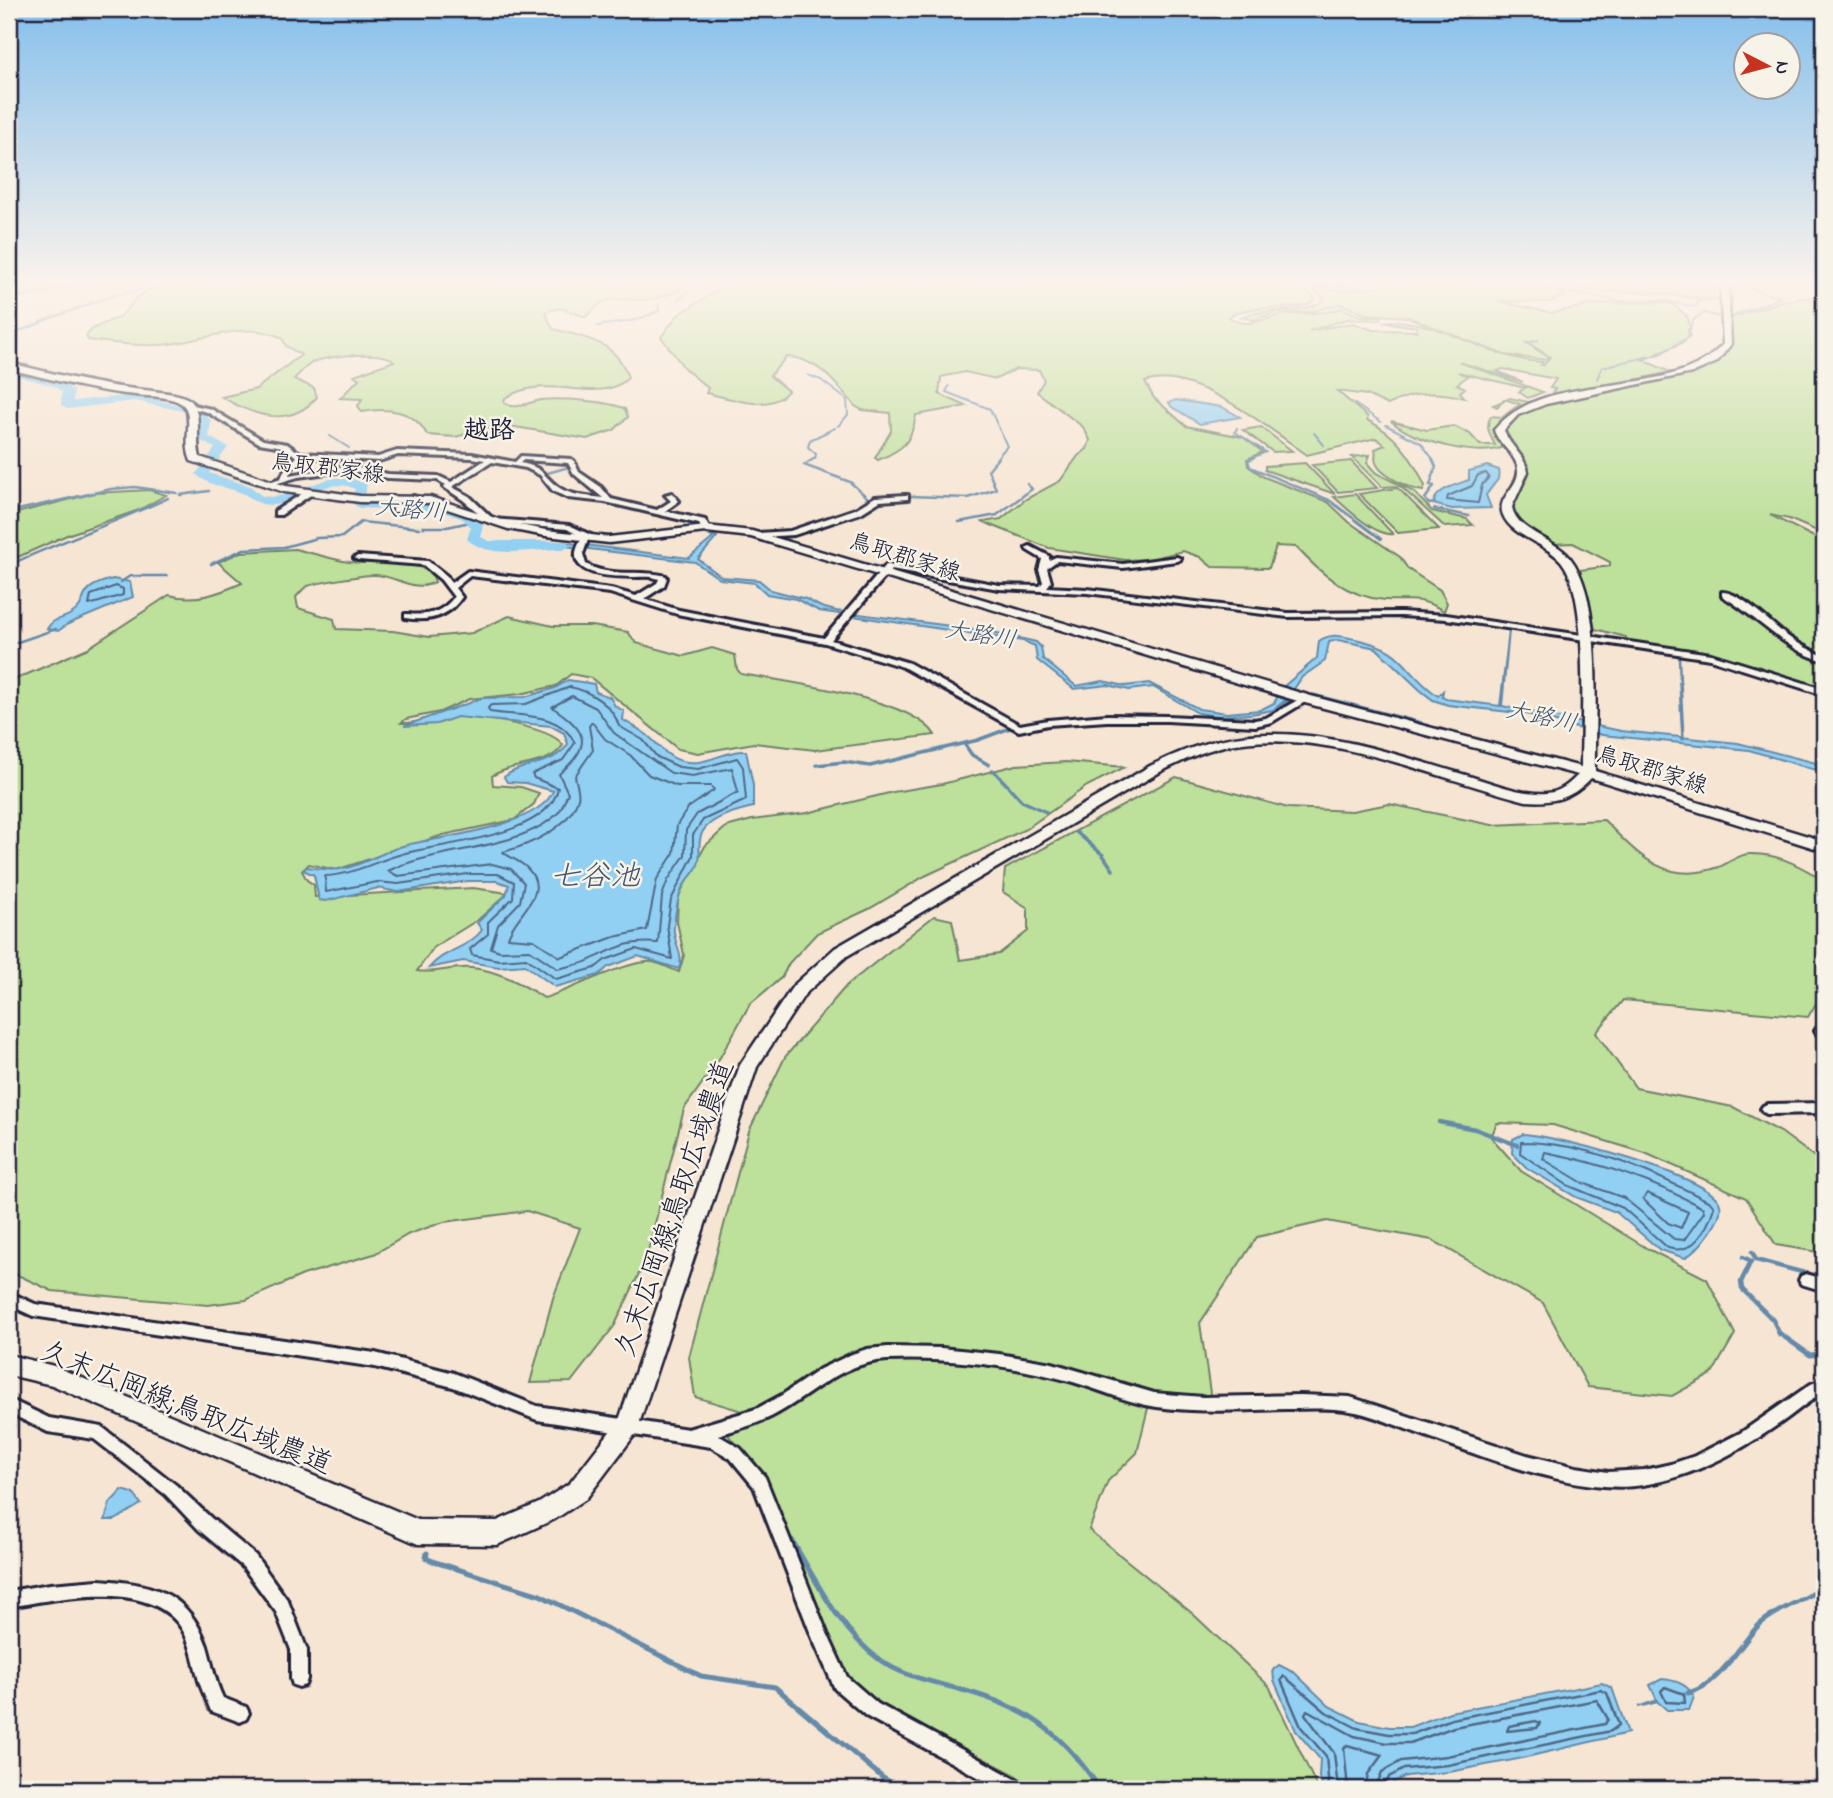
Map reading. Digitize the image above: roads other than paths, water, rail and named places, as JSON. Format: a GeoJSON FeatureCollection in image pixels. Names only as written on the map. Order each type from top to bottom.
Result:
{"type":"FeatureCollection","features":[{"type":"Feature","properties":{"kind":"street"},"geometry":{"type":"LineString","coordinates":[[9,366],[108,390],[170,396],[189,406],[218,414],[261,442],[285,445],[292,453],[303,456],[379,459],[401,453],[460,454],[528,466],[542,474],[562,493],[702,522],[706,529]]}},
{"type":"Feature","properties":{"kind":"street"},"geometry":{"type":"LineString","coordinates":[[1588,773],[1587,639],[1583,597],[1566,559],[1513,521],[1506,512],[1505,505],[1523,476],[1523,468],[1502,440],[1500,426],[1535,404],[1699,366]]}},
{"type":"Feature","properties":{"kind":"street","name":"鳥取郡家線"},"geometry":{"type":"LineString","coordinates":[[189,406],[192,455],[207,464],[268,484],[357,498],[416,498],[448,504],[492,520],[587,538],[641,539],[706,529],[758,535],[1278,691],[1588,773],[1824,846]]}},
{"type":"Feature","properties":{"kind":"street"},"geometry":{"type":"LineString","coordinates":[[284,479],[288,468],[303,456]]}},
{"type":"Feature","properties":{"kind":"street"},"geometry":{"type":"LineString","coordinates":[[341,457],[345,468]]}},
{"type":"Feature","properties":{"kind":"street"},"geometry":{"type":"LineString","coordinates":[[515,464],[521,458],[570,461],[571,467],[583,480],[602,489],[608,499],[605,500]]}},
{"type":"Feature","properties":{"kind":"street"},"geometry":{"type":"LineString","coordinates":[[489,460],[450,484],[447,490],[466,498],[492,520]]}},
{"type":"Feature","properties":{"kind":"street"},"geometry":{"type":"LineString","coordinates":[[268,484],[345,468],[398,477],[438,478],[450,484]]}},
{"type":"Feature","properties":{"kind":"street"},"geometry":{"type":"LineString","coordinates":[[278,513],[306,491]]}},
{"type":"Feature","properties":{"kind":"street"},"geometry":{"type":"LineString","coordinates":[[659,512],[675,501],[668,495]]}},
{"type":"Feature","properties":{"kind":"street"},"geometry":{"type":"LineString","coordinates":[[758,535],[800,530],[858,511],[868,501],[891,496],[905,497]]}},
{"type":"Feature","properties":{"kind":"street"},"geometry":{"type":"LineString","coordinates":[[396,510],[416,498]]}},
{"type":"Feature","properties":{"kind":"street"},"geometry":{"type":"LineString","coordinates":[[587,538],[580,550],[582,562],[588,570],[605,574],[649,573],[663,578],[661,584],[638,599]]}},
{"type":"Feature","properties":{"kind":"street"},"geometry":{"type":"LineString","coordinates":[[1030,548],[1045,555],[1047,582],[1041,590]]}},
{"type":"Feature","properties":{"kind":"street"},"geometry":{"type":"LineString","coordinates":[[358,558],[425,563],[458,597],[445,611],[427,618],[408,616]]}},
{"type":"Feature","properties":{"kind":"street"},"geometry":{"type":"LineString","coordinates":[[1044,567],[1056,559],[1123,566],[1177,559]]}},
{"type":"Feature","properties":{"kind":"street"},"geometry":{"type":"LineString","coordinates":[[826,641],[889,567],[996,587],[1087,591],[1288,615],[1429,615],[1719,658],[1824,692]]}},
{"type":"Feature","properties":{"kind":"street"},"geometry":{"type":"LineString","coordinates":[[451,587],[466,574],[472,573],[611,591],[699,617],[826,641],[906,665],[1019,728],[1058,720],[1091,719],[1255,723],[1269,720],[1299,697]]}},
{"type":"Feature","properties":{"kind":"street"},"geometry":{"type":"LineString","coordinates":[[1726,594],[1749,608],[1794,647],[1824,659]]}},
{"type":"Feature","properties":{"kind":"street","name":"久末広岡線;鳥取広域農道"},"geometry":{"type":"LineString","coordinates":[[9,1365],[54,1376],[418,1532],[497,1533],[547,1511],[578,1491],[606,1460],[628,1426],[749,1065],[799,990],[841,952],[1192,750],[1235,740],[1282,738],[1332,744],[1525,797],[1551,798],[1568,794],[1588,773]]}},
{"type":"Feature","properties":{"kind":"street"},"geometry":{"type":"LineString","coordinates":[[1768,1109],[1824,1108]]}},
{"type":"Feature","properties":{"kind":"street"},"geometry":{"type":"LineString","coordinates":[[1806,1280],[1824,1285]]}},
{"type":"Feature","properties":{"kind":"street"},"geometry":{"type":"LineString","coordinates":[[9,1298],[33,1310],[375,1360],[454,1380],[537,1413],[689,1436],[723,1444],[761,1482],[820,1637],[841,1682],[872,1710],[1017,1789]]}},
{"type":"Feature","properties":{"kind":"street"},"geometry":{"type":"LineString","coordinates":[[689,1436],[760,1415],[838,1367],[864,1357],[901,1354],[1019,1363],[1073,1375],[1119,1392],[1153,1400],[1190,1403],[1322,1401],[1350,1404],[1532,1464],[1590,1478],[1616,1480],[1648,1477],[1680,1468],[1727,1448],[1767,1425],[1816,1388],[1824,1387]]}},
{"type":"Feature","properties":{"kind":"street"},"geometry":{"type":"LineString","coordinates":[[9,1406],[48,1425],[97,1432],[171,1490],[205,1524],[249,1561],[282,1607],[299,1650],[299,1679]]}},
{"type":"Feature","properties":{"kind":"street"},"geometry":{"type":"LineString","coordinates":[[9,1599],[50,1591],[106,1587],[148,1595],[181,1614],[200,1650],[210,1691],[217,1704],[240,1713]]}},
{"type":"Feature","properties":{"kind":"water"},"geometry":{"type":"Polygon","coordinates":[[[1176,400],[1222,407],[1240,417],[1200,424],[1172,407],[1169,403],[1176,400]]]}},
{"type":"Feature","properties":{"kind":"water"},"geometry":{"type":"Polygon","coordinates":[[[1487,466],[1499,470],[1498,479],[1486,495],[1491,508],[1452,509],[1433,504],[1442,491],[1469,480],[1469,471],[1487,466]]]}},
{"type":"Feature","properties":{"kind":"water"},"geometry":{"type":"Polygon","coordinates":[[[703,532],[717,537],[698,559],[722,577],[759,580],[771,590],[806,599],[836,611],[989,631],[1036,642],[1041,647],[1043,659],[1076,686],[1103,681],[1125,686],[1149,683],[1199,709],[1227,713],[1260,710],[1274,703],[1283,687],[1317,658],[1319,641],[1336,636],[1385,648],[1438,696],[1443,691],[1442,697],[1446,699],[1500,706],[1509,631],[1502,706],[1621,731],[1738,743],[1824,765],[1824,770],[1812,769],[1749,750],[1602,735],[1527,714],[1448,705],[1433,700],[1420,690],[1376,648],[1338,640],[1329,642],[1325,661],[1302,677],[1288,698],[1273,710],[1219,716],[1198,713],[1153,687],[1129,690],[1108,685],[1074,689],[1037,660],[1035,646],[1023,641],[819,611],[796,599],[767,594],[755,583],[720,579],[695,562],[540,543],[561,542],[689,558],[713,538],[703,532]]]}},
{"type":"Feature","properties":{"kind":"water"},"geometry":{"type":"Polygon","coordinates":[[[113,579],[130,582],[133,597],[68,624],[58,631],[47,629],[54,621],[77,609],[84,595],[92,587],[113,579]]]}},
{"type":"Feature","properties":{"kind":"water","name":"七谷池"},"geometry":{"type":"Polygon","coordinates":[[[568,680],[594,684],[596,692],[610,697],[615,706],[624,711],[623,720],[681,761],[698,762],[746,751],[753,785],[753,807],[713,821],[702,833],[700,857],[695,870],[683,886],[676,912],[674,932],[680,958],[679,969],[638,956],[608,967],[599,975],[555,987],[525,965],[499,967],[463,961],[429,968],[482,930],[477,923],[506,895],[509,885],[497,881],[468,881],[398,892],[378,888],[326,901],[319,900],[314,875],[303,870],[307,867],[332,870],[348,867],[406,845],[509,822],[529,814],[544,803],[553,791],[525,783],[507,782],[504,777],[520,768],[554,757],[568,744],[564,733],[551,726],[457,717],[437,724],[404,726],[483,698],[525,697],[555,688],[568,680]]]}},
{"type":"Feature","properties":{"kind":"water"},"geometry":{"type":"Polygon","coordinates":[[[1523,1134],[1596,1149],[1687,1180],[1708,1191],[1719,1202],[1719,1216],[1704,1241],[1685,1258],[1660,1250],[1616,1212],[1576,1197],[1527,1168],[1512,1153],[1513,1139],[1523,1134]]]}},
{"type":"Feature","properties":{"kind":"water"},"geometry":{"type":"Polygon","coordinates":[[[122,1490],[133,1493],[141,1504],[115,1520],[105,1520],[110,1503],[122,1490]]]}},
{"type":"Feature","properties":{"kind":"water"},"geometry":{"type":"Polygon","coordinates":[[[1279,1665],[1295,1673],[1329,1706],[1359,1721],[1389,1727],[1410,1727],[1450,1712],[1602,1683],[1612,1688],[1628,1733],[1518,1759],[1449,1772],[1406,1776],[1394,1782],[1389,1789],[1323,1789],[1319,1777],[1320,1759],[1296,1731],[1274,1680],[1273,1670],[1279,1665]]]}},
{"type":"Feature","properties":{"kind":"water"},"geometry":{"type":"Polygon","coordinates":[[[1662,1679],[1676,1682],[1688,1689],[1694,1697],[1689,1710],[1667,1710],[1658,1702],[1638,1707],[1657,1700],[1650,1685],[1662,1679]]]}},
{"type":"Feature","properties":{"kind":"waterway"},"geometry":{"type":"LineString","coordinates":[[1597,379],[1602,367],[1607,366]]}},
{"type":"Feature","properties":{"kind":"waterway","name":"大路川"},"geometry":{"type":"LineString","coordinates":[[9,371],[58,384],[68,391],[67,405],[135,398],[182,407]]}},
{"type":"Feature","properties":{"kind":"waterway"},"geometry":{"type":"LineString","coordinates":[[808,375],[821,380],[847,400],[848,415],[838,426]]}},
{"type":"Feature","properties":{"kind":"waterway"},"geometry":{"type":"LineString","coordinates":[[949,386],[946,392],[990,409],[1007,446],[996,459]]}},
{"type":"Feature","properties":{"kind":"waterway"},"geometry":{"type":"LineString","coordinates":[[1355,404],[1381,422]]}},
{"type":"Feature","properties":{"kind":"waterway","name":"大路川"},"geometry":{"type":"LineString","coordinates":[[196,410],[205,421],[203,439],[222,447],[202,474],[217,482],[245,489],[258,499],[272,501],[287,498],[318,485],[348,480],[362,487],[357,501],[364,505],[425,506],[455,510],[478,526],[474,539],[484,544],[507,547],[565,545]]}},
{"type":"Feature","properties":{"kind":"waterway"},"geometry":{"type":"LineString","coordinates":[[1386,425],[1421,443],[1433,459]]}},
{"type":"Feature","properties":{"kind":"waterway"},"geometry":{"type":"LineString","coordinates":[[815,459],[816,454],[808,447],[810,440],[835,428]]}},
{"type":"Feature","properties":{"kind":"waterway"},"geometry":{"type":"LineString","coordinates":[[1237,428],[1235,432],[1266,452],[1249,459]]}},
{"type":"Feature","properties":{"kind":"waterway"},"geometry":{"type":"LineString","coordinates":[[1314,433],[1324,445]]}},
{"type":"Feature","properties":{"kind":"waterway"},"geometry":{"type":"LineString","coordinates":[[330,436],[349,448]]}},
{"type":"Feature","properties":{"kind":"waterway"},"geometry":{"type":"LineString","coordinates":[[815,458],[804,465],[850,482],[870,500]]}},
{"type":"Feature","properties":{"kind":"waterway"},"geometry":{"type":"LineString","coordinates":[[910,496],[968,498],[996,489],[988,470],[998,458]]}},
{"type":"Feature","properties":{"kind":"waterway"},"geometry":{"type":"LineString","coordinates":[[1253,458],[1248,460],[1250,467],[1329,500],[1381,539]]}},
{"type":"Feature","properties":{"kind":"waterway"},"geometry":{"type":"LineString","coordinates":[[1432,458],[1436,467],[1430,485],[1434,486],[1425,499],[1429,504],[1435,503]]}},
{"type":"Feature","properties":{"kind":"waterway"},"geometry":{"type":"LineString","coordinates":[[544,474],[569,467]]}},
{"type":"Feature","properties":{"kind":"waterway"},"geometry":{"type":"LineString","coordinates":[[959,522],[997,515],[1032,489],[1027,484]]}},
{"type":"Feature","properties":{"kind":"waterway"},"geometry":{"type":"LineString","coordinates":[[9,512],[111,489],[135,487],[177,493]]}},
{"type":"Feature","properties":{"kind":"waterway"},"geometry":{"type":"LineString","coordinates":[[180,495],[209,491]]}},
{"type":"Feature","properties":{"kind":"waterway"},"geometry":{"type":"LineString","coordinates":[[9,565],[168,498]]}},
{"type":"Feature","properties":{"kind":"waterway"},"geometry":{"type":"LineString","coordinates":[[1434,509],[1469,516]]}},
{"type":"Feature","properties":{"kind":"waterway"},"geometry":{"type":"LineString","coordinates":[[211,564],[244,549],[284,547],[317,538],[342,537],[361,522],[419,528]]}},
{"type":"Feature","properties":{"kind":"waterway"},"geometry":{"type":"LineString","coordinates":[[423,527],[447,527],[470,522]]}},
{"type":"Feature","properties":{"kind":"waterway"},"geometry":{"type":"LineString","coordinates":[[613,542],[666,537]]}},
{"type":"Feature","properties":{"kind":"waterway"},"geometry":{"type":"LineString","coordinates":[[891,570],[933,578]]}},
{"type":"Feature","properties":{"kind":"waterway"},"geometry":{"type":"LineString","coordinates":[[121,582],[130,576],[167,576]]}},
{"type":"Feature","properties":{"kind":"waterway"},"geometry":{"type":"LineString","coordinates":[[9,645],[56,629]]}},
{"type":"Feature","properties":{"kind":"waterway"},"geometry":{"type":"LineString","coordinates":[[1679,656],[1680,684]]}},
{"type":"Feature","properties":{"kind":"waterway"},"geometry":{"type":"LineString","coordinates":[[1680,682],[1683,739]]}},
{"type":"Feature","properties":{"kind":"waterway"},"geometry":{"type":"LineString","coordinates":[[1313,695],[1421,723]]}},
{"type":"Feature","properties":{"kind":"waterway"},"geometry":{"type":"LineString","coordinates":[[1240,719],[1267,718],[1288,701],[1286,698]]}},
{"type":"Feature","properties":{"kind":"waterway"},"geometry":{"type":"LineString","coordinates":[[1191,717],[1212,718]]}},
{"type":"Feature","properties":{"kind":"waterway"},"geometry":{"type":"LineString","coordinates":[[1022,724],[1068,719]]}},
{"type":"Feature","properties":{"kind":"waterway"},"geometry":{"type":"LineString","coordinates":[[817,765],[844,762],[870,766],[978,740],[1010,728]]}},
{"type":"Feature","properties":{"kind":"waterway"},"geometry":{"type":"LineString","coordinates":[[965,745],[972,755],[989,765]]}},
{"type":"Feature","properties":{"kind":"waterway"},"geometry":{"type":"LineString","coordinates":[[993,770],[1022,801],[1046,812]]}},
{"type":"Feature","properties":{"kind":"waterway"},"geometry":{"type":"LineString","coordinates":[[1076,832],[1103,855],[1113,870]]}},
{"type":"Feature","properties":{"kind":"waterway"},"geometry":{"type":"LineString","coordinates":[[1439,1122],[1475,1129],[1517,1145]]}},
{"type":"Feature","properties":{"kind":"waterway"},"geometry":{"type":"LineString","coordinates":[[1752,1252],[1756,1260],[1824,1278]]}},
{"type":"Feature","properties":{"kind":"waterway"},"geometry":{"type":"LineString","coordinates":[[1743,1257],[1751,1261],[1741,1282],[1742,1289],[1773,1320],[1779,1333]]}},
{"type":"Feature","properties":{"kind":"waterway"},"geometry":{"type":"LineString","coordinates":[[1779,1333],[1810,1355],[1824,1354]]}},
{"type":"Feature","properties":{"kind":"waterway"},"geometry":{"type":"LineString","coordinates":[[792,1540],[841,1621],[880,1660],[907,1674],[979,1695],[1021,1712],[1055,1735],[1100,1789]]}},
{"type":"Feature","properties":{"kind":"waterway"},"geometry":{"type":"LineString","coordinates":[[427,1553],[426,1558],[435,1562],[540,1595],[701,1676],[775,1687],[883,1778],[903,1789]]}},
{"type":"Feature","properties":{"kind":"waterway"},"geometry":{"type":"LineString","coordinates":[[1688,1693],[1699,1689],[1719,1674],[1764,1621],[1824,1588]]}},
{"type":"Feature","properties":{"kind":"district","name":"越路"},"geometry":{"type":"Point","coordinates":[489,429]}}]}
